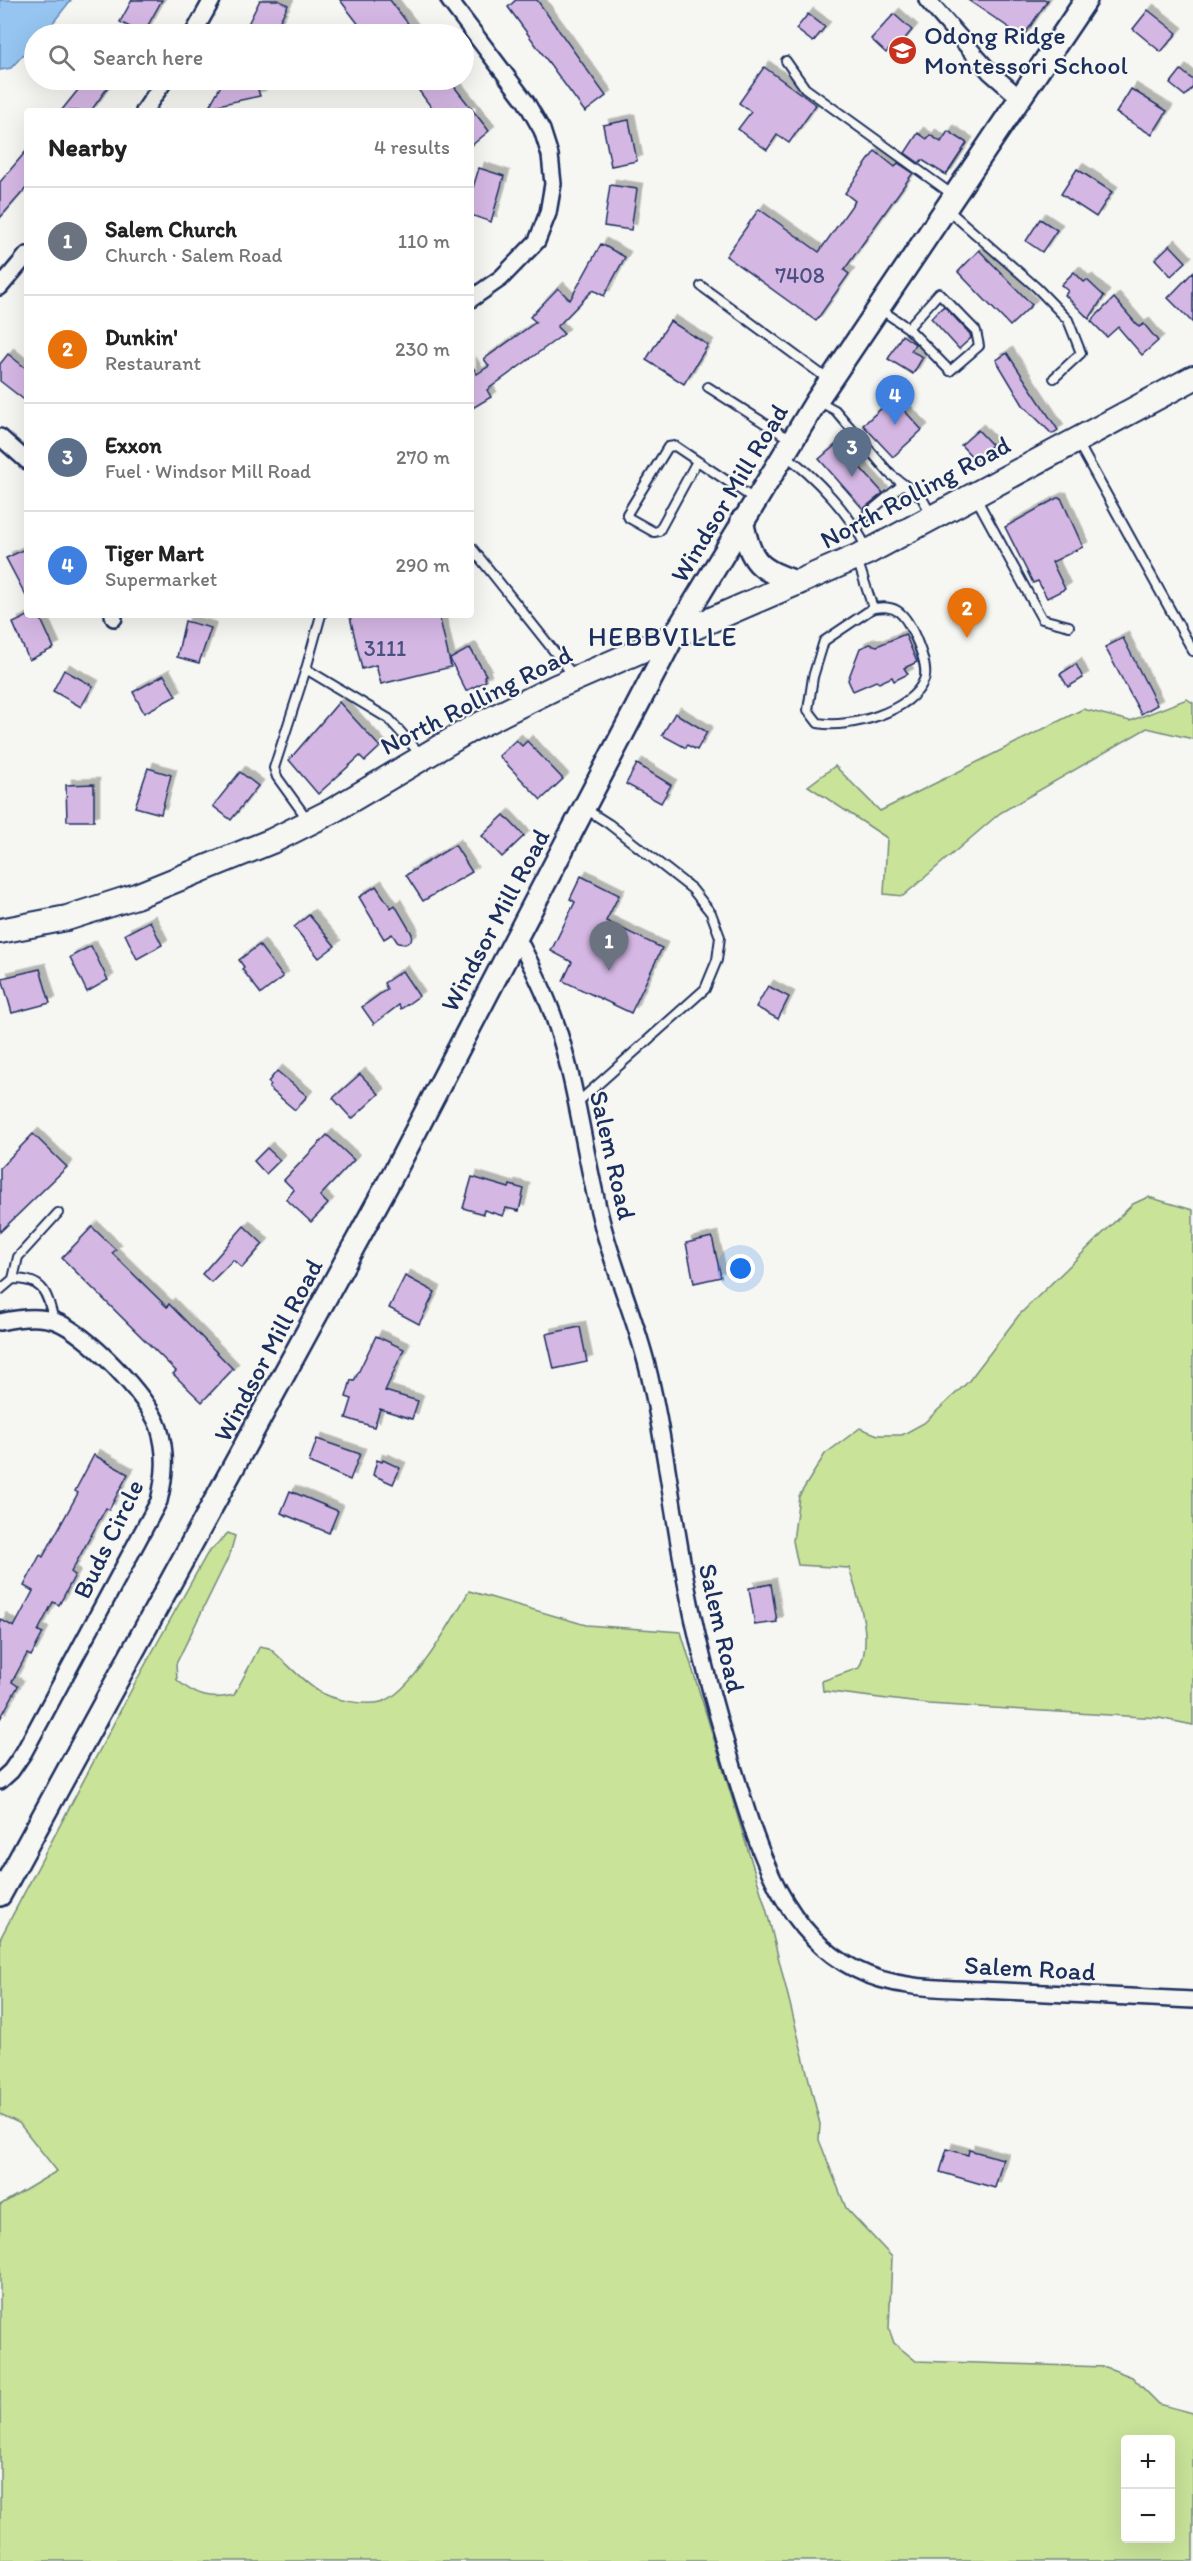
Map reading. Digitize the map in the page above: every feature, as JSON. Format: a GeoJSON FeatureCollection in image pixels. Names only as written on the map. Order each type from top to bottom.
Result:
{"type":"FeatureCollection","features":[{"type":"Feature","properties":{"kind":"main road","name":"Windsor Mill Road"},"geometry":{"type":"LineString","coordinates":[[0,1895],[161,1598],[267,1410],[397,1167],[672,639],[742,520],[817,400],[1086,0]]}},
{"type":"Feature","properties":{"kind":"main road","name":"North Rolling Road"},"geometry":{"type":"LineString","coordinates":[[0,931],[67,918],[136,896],[239,855],[309,822],[471,729],[576,679],[862,555],[1193,378]]}},
{"type":"Feature","properties":{"kind":"main road"},"geometry":{"type":"LineString","coordinates":[[742,520],[747,546],[756,562],[771,573],[799,583]]}},
{"type":"Feature","properties":{"kind":"street"},"geometry":{"type":"LineString","coordinates":[[199,24],[212,0]]}},
{"type":"Feature","properties":{"kind":"street"},"geometry":{"type":"LineString","coordinates":[[449,0],[467,24]]}},
{"type":"Feature","properties":{"kind":"street"},"geometry":{"type":"LineString","coordinates":[[927,0],[970,52],[1020,98]]}},
{"type":"Feature","properties":{"kind":"street"},"geometry":{"type":"LineString","coordinates":[[474,33],[526,102],[537,121],[550,155],[553,184],[548,213],[537,241],[501,278],[474,297]]}},
{"type":"Feature","properties":{"kind":"street"},"geometry":{"type":"LineString","coordinates":[[146,108],[158,90]]}},
{"type":"Feature","properties":{"kind":"street"},"geometry":{"type":"LineString","coordinates":[[0,287],[24,259]]}},
{"type":"Feature","properties":{"kind":"street"},"geometry":{"type":"LineString","coordinates":[[0,437],[24,458]]}},
{"type":"Feature","properties":{"kind":"street","name":"Salem Road"},"geometry":{"type":"LineString","coordinates":[[517,936],[540,980],[555,1019],[604,1228],[648,1367],[662,1434],[683,1566],[709,1690],[748,1814],[772,1879],[790,1911],[830,1953],[853,1968],[873,1977],[931,1987],[1193,2000]]}},
{"type":"Feature","properties":{"kind":"street","name":"Buds Circle"},"geometry":{"type":"LineString","coordinates":[[0,1322],[31,1318],[54,1321],[88,1342],[149,1406],[159,1428],[164,1451],[165,1477],[159,1501],[24,1752],[11,1771],[0,1781]]}},
{"type":"Feature","properties":{"kind":"lane"},"geometry":{"type":"LineString","coordinates":[[786,61],[805,88],[950,202],[1068,320],[1081,352],[1054,378]]}},
{"type":"Feature","properties":{"kind":"lane"},"geometry":{"type":"LineString","coordinates":[[701,286],[830,381]]}},
{"type":"Feature","properties":{"kind":"lane"},"geometry":{"type":"LineString","coordinates":[[879,308],[908,328],[950,372],[979,346],[976,331],[939,293],[908,328]]}},
{"type":"Feature","properties":{"kind":"lane"},"geometry":{"type":"LineString","coordinates":[[708,387],[788,447],[802,467],[858,530],[873,608]]}},
{"type":"Feature","properties":{"kind":"lane"},"geometry":{"type":"LineString","coordinates":[[817,400],[835,410],[890,474],[922,498],[933,518]]}},
{"type":"Feature","properties":{"kind":"lane"},"geometry":{"type":"LineString","coordinates":[[1076,439],[1193,651]]}},
{"type":"Feature","properties":{"kind":"lane"},"geometry":{"type":"LineString","coordinates":[[697,461],[659,531],[654,532],[629,518],[627,514],[668,447],[675,446],[755,500]]}},
{"type":"Feature","properties":{"kind":"lane"},"geometry":{"type":"LineString","coordinates":[[858,530],[867,514],[903,484]]}},
{"type":"Feature","properties":{"kind":"lane"},"geometry":{"type":"LineString","coordinates":[[974,495],[1042,620],[1069,626]]}},
{"type":"Feature","properties":{"kind":"lane"},"geometry":{"type":"LineString","coordinates":[[474,551],[576,679]]}},
{"type":"Feature","properties":{"kind":"lane"},"geometry":{"type":"LineString","coordinates":[[889,607],[901,614],[918,643],[926,665],[924,680],[912,696],[882,715],[832,726],[818,723],[808,711],[813,677],[824,640],[873,608],[889,607]]}},
{"type":"Feature","properties":{"kind":"lane"},"geometry":{"type":"LineString","coordinates":[[309,822],[277,777],[274,768],[320,618]]}},
{"type":"Feature","properties":{"kind":"lane"},"geometry":{"type":"LineString","coordinates":[[306,669],[389,718],[423,757]]}},
{"type":"Feature","properties":{"kind":"lane"},"geometry":{"type":"LineString","coordinates":[[576,1104],[705,988],[717,960],[720,937],[711,913],[692,890],[609,824],[584,808]]}},
{"type":"Feature","properties":{"kind":"lane"},"geometry":{"type":"LineString","coordinates":[[0,1290],[13,1279],[18,1257],[58,1213]]}},
{"type":"Feature","properties":{"kind":"lane"},"geometry":{"type":"LineString","coordinates":[[13,1279],[27,1279],[40,1285],[48,1296],[54,1321]]}},
{"type":"Feature","properties":{"kind":"green space"},"geometry":{"type":"Polygon","coordinates":[[[1187,699],[1193,703],[1193,739],[1147,728],[1000,813],[903,896],[884,894],[887,838],[808,786],[835,766],[880,811],[1083,709],[1130,721],[1187,699]]]}},
{"type":"Feature","properties":{"kind":"green space"},"geometry":{"type":"Polygon","coordinates":[[[1148,1197],[1193,1210],[1193,1725],[1159,1718],[928,1704],[823,1691],[822,1681],[859,1668],[865,1644],[863,1618],[849,1568],[798,1565],[793,1541],[799,1496],[825,1454],[860,1428],[878,1435],[902,1435],[924,1423],[968,1382],[1019,1315],[1133,1204],[1148,1197]]]}},
{"type":"Feature","properties":{"kind":"green space"},"geometry":{"type":"Polygon","coordinates":[[[228,1533],[235,1536],[230,1554],[176,1664],[177,1680],[190,1690],[204,1696],[234,1695],[260,1646],[269,1648],[305,1681],[324,1694],[358,1703],[381,1702],[393,1696],[418,1671],[431,1654],[469,1591],[586,1625],[681,1632],[767,1912],[820,2124],[819,2140],[846,2208],[892,2257],[889,2329],[894,2343],[916,2361],[1106,2367],[1132,2377],[1159,2404],[1193,2413],[1193,2561],[0,2561],[0,2205],[57,2171],[19,2123],[0,2114],[0,1939],[135,1683],[207,1554],[228,1533]]]}},
{"type":"Feature","properties":{"kind":"water"},"geometry":{"type":"Polygon","coordinates":[[[0,0],[71,0],[52,24],[24,24],[24,54],[11,68],[0,70],[0,0]]]}},
{"type":"Feature","properties":{"kind":"building"},"geometry":{"type":"Polygon","coordinates":[[[132,0],[162,0],[149,24],[120,22],[132,0]]]}},
{"type":"Feature","properties":{"kind":"building"},"geometry":{"type":"Polygon","coordinates":[[[260,0],[278,0],[288,5],[278,24],[248,24],[260,0]]]}},
{"type":"Feature","properties":{"kind":"building"},"geometry":{"type":"Polygon","coordinates":[[[340,0],[390,0],[408,24],[358,24],[340,0]]]}},
{"type":"Feature","properties":{"kind":"building"},"geometry":{"type":"Polygon","coordinates":[[[516,0],[537,0],[606,96],[585,112],[508,7],[516,0]]]}},
{"type":"Feature","properties":{"kind":"building"},"geometry":{"type":"Polygon","coordinates":[[[968,0],[1048,0],[1023,37],[968,0]]]}},
{"type":"Feature","properties":{"kind":"building"},"geometry":{"type":"Polygon","coordinates":[[[1148,10],[1177,33],[1161,52],[1133,29],[1148,10]]]}},
{"type":"Feature","properties":{"kind":"building"},"geometry":{"type":"Polygon","coordinates":[[[808,14],[825,27],[813,42],[796,29],[808,14]]]}},
{"type":"Feature","properties":{"kind":"building"},"geometry":{"type":"Polygon","coordinates":[[[894,14],[912,30],[898,47],[894,44],[886,53],[871,39],[894,14]]]}},
{"type":"Feature","properties":{"kind":"building"},"geometry":{"type":"Polygon","coordinates":[[[764,67],[816,105],[789,143],[777,135],[767,150],[738,129],[751,112],[739,103],[764,67]]]}},
{"type":"Feature","properties":{"kind":"building"},"geometry":{"type":"Polygon","coordinates":[[[1181,70],[1193,80],[1193,87],[1185,96],[1170,84],[1181,70]]]}},
{"type":"Feature","properties":{"kind":"building"},"geometry":{"type":"Polygon","coordinates":[[[1131,89],[1167,111],[1152,135],[1116,113],[1131,89]]]}},
{"type":"Feature","properties":{"kind":"building"},"geometry":{"type":"Polygon","coordinates":[[[78,90],[106,90],[93,108],[63,108],[78,90]]]}},
{"type":"Feature","properties":{"kind":"building"},"geometry":{"type":"Polygon","coordinates":[[[218,90],[258,90],[260,96],[209,107],[218,90]]]}},
{"type":"Feature","properties":{"kind":"building"},"geometry":{"type":"Polygon","coordinates":[[[418,90],[457,90],[471,108],[432,108],[418,90]]]}},
{"type":"Feature","properties":{"kind":"building"},"geometry":{"type":"Polygon","coordinates":[[[474,112],[489,131],[474,144],[474,112]]]}},
{"type":"Feature","properties":{"kind":"building"},"geometry":{"type":"Polygon","coordinates":[[[629,120],[637,161],[611,166],[603,125],[629,120]]]}},
{"type":"Feature","properties":{"kind":"building"},"geometry":{"type":"Polygon","coordinates":[[[948,131],[967,143],[946,175],[922,160],[919,163],[905,153],[918,133],[927,139],[930,135],[941,142],[948,131]]]}},
{"type":"Feature","properties":{"kind":"building"},"geometry":{"type":"Polygon","coordinates":[[[875,151],[895,167],[898,163],[913,173],[844,270],[849,274],[816,321],[726,256],[759,209],[819,252],[855,201],[845,193],[875,151]]]}},
{"type":"Feature","properties":{"kind":"building"},"geometry":{"type":"Polygon","coordinates":[[[24,154],[24,190],[0,218],[0,182],[24,154]]]}},
{"type":"Feature","properties":{"kind":"building"},"geometry":{"type":"Polygon","coordinates":[[[479,168],[504,176],[491,222],[474,216],[474,184],[479,168]]]}},
{"type":"Feature","properties":{"kind":"building"},"geometry":{"type":"Polygon","coordinates":[[[1077,169],[1112,192],[1096,217],[1061,194],[1077,169]]]}},
{"type":"Feature","properties":{"kind":"building"},"geometry":{"type":"Polygon","coordinates":[[[610,185],[637,189],[631,230],[604,226],[610,185]]]}},
{"type":"Feature","properties":{"kind":"building"},"geometry":{"type":"Polygon","coordinates":[[[1040,219],[1057,230],[1042,252],[1026,241],[1040,219]]]}},
{"type":"Feature","properties":{"kind":"building"},"geometry":{"type":"Polygon","coordinates":[[[601,244],[625,257],[604,296],[593,290],[557,327],[564,334],[487,390],[491,397],[474,407],[474,369],[477,374],[489,366],[484,359],[536,322],[530,317],[558,288],[570,300],[601,244]]]}},
{"type":"Feature","properties":{"kind":"building"},"geometry":{"type":"Polygon","coordinates":[[[1170,245],[1186,262],[1171,276],[1155,259],[1170,245]]]}},
{"type":"Feature","properties":{"kind":"building"},"geometry":{"type":"Polygon","coordinates":[[[979,250],[1032,305],[1010,326],[958,272],[979,250]]]}},
{"type":"Feature","properties":{"kind":"building"},"geometry":{"type":"Polygon","coordinates":[[[1074,272],[1084,282],[1087,280],[1104,296],[1089,319],[1065,295],[1068,291],[1061,285],[1074,272]]]}},
{"type":"Feature","properties":{"kind":"building"},"geometry":{"type":"Polygon","coordinates":[[[1193,272],[1193,323],[1168,298],[1193,272]]]}},
{"type":"Feature","properties":{"kind":"building"},"geometry":{"type":"Polygon","coordinates":[[[1114,298],[1139,327],[1144,324],[1158,341],[1142,355],[1118,327],[1107,337],[1091,321],[1114,298]]]}},
{"type":"Feature","properties":{"kind":"building"},"geometry":{"type":"Polygon","coordinates":[[[944,306],[970,334],[971,338],[959,349],[931,318],[944,306]]]}},
{"type":"Feature","properties":{"kind":"building"},"geometry":{"type":"Polygon","coordinates":[[[670,321],[708,345],[684,384],[646,360],[670,321]]]}},
{"type":"Feature","properties":{"kind":"building"},"geometry":{"type":"Polygon","coordinates":[[[902,335],[915,344],[911,351],[923,357],[913,374],[888,359],[902,335]]]}},
{"type":"Feature","properties":{"kind":"building"},"geometry":{"type":"Polygon","coordinates":[[[1007,353],[1058,430],[1052,434],[1023,405],[996,360],[1007,353]]]}},
{"type":"Feature","properties":{"kind":"building"},"geometry":{"type":"Polygon","coordinates":[[[8,354],[24,367],[24,400],[0,381],[0,364],[8,354]]]}},
{"type":"Feature","properties":{"kind":"building"},"geometry":{"type":"Polygon","coordinates":[[[893,398],[922,430],[893,457],[863,425],[893,398]]]}},
{"type":"Feature","properties":{"kind":"building"},"geometry":{"type":"Polygon","coordinates":[[[978,430],[992,445],[976,461],[961,445],[978,430]]]}},
{"type":"Feature","properties":{"kind":"building"},"geometry":{"type":"Polygon","coordinates":[[[838,443],[883,493],[863,509],[819,459],[838,443]]]}},
{"type":"Feature","properties":{"kind":"building"},"geometry":{"type":"Polygon","coordinates":[[[1057,498],[1061,498],[1083,547],[1052,562],[1065,589],[1047,598],[1038,581],[1033,583],[1005,527],[1057,498]]]}},
{"type":"Feature","properties":{"kind":"building"},"geometry":{"type":"Polygon","coordinates":[[[24,549],[24,592],[6,558],[24,549]]]}},
{"type":"Feature","properties":{"kind":"building"},"geometry":{"type":"Polygon","coordinates":[[[24,618],[40,618],[54,648],[29,660],[13,623],[24,618]]]}},
{"type":"Feature","properties":{"kind":"building"},"geometry":{"type":"Polygon","coordinates":[[[350,618],[440,618],[451,667],[381,684],[376,665],[362,669],[350,618]]]}},
{"type":"Feature","properties":{"kind":"building"},"geometry":{"type":"Polygon","coordinates":[[[185,621],[211,628],[199,663],[177,657],[185,621]]]}},
{"type":"Feature","properties":{"kind":"building"},"geometry":{"type":"Polygon","coordinates":[[[905,634],[917,662],[904,668],[908,674],[894,681],[892,677],[879,683],[876,681],[853,691],[848,680],[860,648],[870,644],[877,646],[905,634]]]}},
{"type":"Feature","properties":{"kind":"building"},"geometry":{"type":"Polygon","coordinates":[[[1123,638],[1157,705],[1141,714],[1105,647],[1123,638]]]}},
{"type":"Feature","properties":{"kind":"building"},"geometry":{"type":"Polygon","coordinates":[[[470,648],[486,675],[484,676],[486,681],[466,691],[450,659],[470,648]]]}},
{"type":"Feature","properties":{"kind":"building"},"geometry":{"type":"Polygon","coordinates":[[[1076,664],[1083,678],[1068,687],[1060,674],[1076,664]]]}},
{"type":"Feature","properties":{"kind":"building"},"geometry":{"type":"Polygon","coordinates":[[[64,670],[93,686],[81,707],[53,691],[64,670]]]}},
{"type":"Feature","properties":{"kind":"building"},"geometry":{"type":"Polygon","coordinates":[[[164,675],[176,696],[144,713],[133,692],[164,675]]]}},
{"type":"Feature","properties":{"kind":"building"},"geometry":{"type":"Polygon","coordinates":[[[339,702],[380,747],[365,761],[360,756],[318,794],[289,760],[339,702]]]}},
{"type":"Feature","properties":{"kind":"building"},"geometry":{"type":"Polygon","coordinates":[[[675,713],[707,732],[697,750],[687,745],[686,748],[662,735],[675,713]]]}},
{"type":"Feature","properties":{"kind":"building"},"geometry":{"type":"Polygon","coordinates":[[[516,740],[522,746],[527,741],[563,779],[541,800],[499,756],[516,740]]]}},
{"type":"Feature","properties":{"kind":"building"},"geometry":{"type":"Polygon","coordinates":[[[637,764],[671,785],[661,803],[626,784],[637,764]]]}},
{"type":"Feature","properties":{"kind":"building"},"geometry":{"type":"Polygon","coordinates":[[[148,768],[171,775],[161,814],[135,807],[148,768]]]}},
{"type":"Feature","properties":{"kind":"building"},"geometry":{"type":"Polygon","coordinates":[[[240,772],[258,786],[231,820],[213,806],[240,772]]]}},
{"type":"Feature","properties":{"kind":"building"},"geometry":{"type":"Polygon","coordinates":[[[94,784],[94,821],[67,821],[66,785],[94,784]]]}},
{"type":"Feature","properties":{"kind":"building"},"geometry":{"type":"Polygon","coordinates":[[[504,815],[524,836],[502,857],[482,836],[504,815]]]}},
{"type":"Feature","properties":{"kind":"building"},"geometry":{"type":"Polygon","coordinates":[[[455,845],[472,872],[423,901],[406,875],[455,845]]]}},
{"type":"Feature","properties":{"kind":"building"},"geometry":{"type":"Polygon","coordinates":[[[581,876],[619,895],[606,921],[662,948],[631,1013],[563,981],[572,962],[551,951],[575,902],[570,899],[581,876]]]}},
{"type":"Feature","properties":{"kind":"building"},"geometry":{"type":"Polygon","coordinates":[[[376,886],[391,908],[395,905],[412,934],[411,941],[405,944],[398,943],[392,934],[384,939],[359,897],[376,886]]]}},
{"type":"Feature","properties":{"kind":"building"},"geometry":{"type":"Polygon","coordinates":[[[309,915],[335,946],[319,958],[294,927],[309,915]]]}},
{"type":"Feature","properties":{"kind":"building"},"geometry":{"type":"Polygon","coordinates":[[[150,921],[162,945],[137,959],[125,934],[150,921]]]}},
{"type":"Feature","properties":{"kind":"building"},"geometry":{"type":"Polygon","coordinates":[[[259,945],[283,977],[261,994],[242,969],[244,967],[239,960],[259,945]]]}},
{"type":"Feature","properties":{"kind":"building"},"geometry":{"type":"Polygon","coordinates":[[[91,946],[108,980],[87,992],[70,957],[91,946]]]}},
{"type":"Feature","properties":{"kind":"building"},"geometry":{"type":"Polygon","coordinates":[[[40,969],[50,1003],[12,1013],[2,978],[40,969]]]}},
{"type":"Feature","properties":{"kind":"building"},"geometry":{"type":"Polygon","coordinates":[[[402,971],[419,996],[401,1009],[399,1005],[374,1024],[362,1007],[387,989],[384,983],[402,971]]]}},
{"type":"Feature","properties":{"kind":"building"},"geometry":{"type":"Polygon","coordinates":[[[768,986],[789,997],[778,1019],[756,1007],[768,986]]]}},
{"type":"Feature","properties":{"kind":"building"},"geometry":{"type":"Polygon","coordinates":[[[277,1071],[307,1096],[295,1110],[269,1088],[271,1085],[268,1082],[277,1071]]]}},
{"type":"Feature","properties":{"kind":"building"},"geometry":{"type":"Polygon","coordinates":[[[360,1074],[379,1094],[352,1119],[333,1098],[360,1074]]]}},
{"type":"Feature","properties":{"kind":"building"},"geometry":{"type":"Polygon","coordinates":[[[33,1134],[67,1167],[0,1232],[0,1168],[33,1134]]]}},
{"type":"Feature","properties":{"kind":"building"},"geometry":{"type":"Polygon","coordinates":[[[327,1135],[354,1160],[320,1196],[328,1204],[311,1222],[286,1199],[294,1190],[284,1180],[327,1135]]]}},
{"type":"Feature","properties":{"kind":"building"},"geometry":{"type":"Polygon","coordinates":[[[267,1148],[280,1160],[266,1174],[254,1161],[267,1148]]]}},
{"type":"Feature","properties":{"kind":"building"},"geometry":{"type":"Polygon","coordinates":[[[472,1177],[509,1188],[510,1185],[524,1189],[519,1211],[506,1208],[503,1216],[484,1210],[483,1214],[463,1208],[472,1177]]]}},
{"type":"Feature","properties":{"kind":"building"},"geometry":{"type":"Polygon","coordinates":[[[244,1226],[263,1244],[242,1268],[233,1260],[211,1282],[202,1274],[244,1226]]]}},
{"type":"Feature","properties":{"kind":"building"},"geometry":{"type":"Polygon","coordinates":[[[92,1227],[116,1250],[112,1253],[167,1307],[169,1304],[233,1369],[202,1402],[173,1374],[176,1371],[62,1258],[92,1227]]]}},
{"type":"Feature","properties":{"kind":"building"},"geometry":{"type":"Polygon","coordinates":[[[712,1237],[721,1277],[694,1283],[686,1243],[712,1237]]]}},
{"type":"Feature","properties":{"kind":"building"},"geometry":{"type":"Polygon","coordinates":[[[405,1276],[435,1292],[419,1324],[389,1308],[405,1276]]]}},
{"type":"Feature","properties":{"kind":"building"},"geometry":{"type":"Polygon","coordinates":[[[580,1327],[587,1362],[554,1369],[546,1334],[580,1327]]]}},
{"type":"Feature","properties":{"kind":"building"},"geometry":{"type":"Polygon","coordinates":[[[376,1336],[404,1349],[385,1391],[418,1401],[412,1419],[380,1409],[374,1427],[346,1418],[352,1399],[346,1397],[351,1380],[354,1381],[376,1336]]]}},
{"type":"Feature","properties":{"kind":"building"},"geometry":{"type":"Polygon","coordinates":[[[317,1439],[360,1454],[350,1480],[309,1462],[317,1439]]]}},
{"type":"Feature","properties":{"kind":"building"},"geometry":{"type":"Polygon","coordinates":[[[94,1455],[128,1474],[109,1510],[106,1508],[71,1572],[75,1575],[59,1605],[53,1602],[38,1631],[43,1633],[31,1656],[27,1654],[12,1682],[18,1686],[0,1719],[0,1619],[14,1627],[33,1591],[24,1586],[40,1555],[43,1557],[78,1493],[75,1491],[94,1455]]]}},
{"type":"Feature","properties":{"kind":"building"},"geometry":{"type":"Polygon","coordinates":[[[377,1460],[382,1462],[383,1460],[400,1468],[393,1484],[373,1475],[377,1460]]]}},
{"type":"Feature","properties":{"kind":"building"},"geometry":{"type":"Polygon","coordinates":[[[290,1491],[338,1511],[329,1533],[281,1513],[290,1491]]]}},
{"type":"Feature","properties":{"kind":"building"},"geometry":{"type":"Polygon","coordinates":[[[771,1584],[777,1622],[755,1625],[749,1588],[771,1584]]]}},
{"type":"Feature","properties":{"kind":"building"},"geometry":{"type":"Polygon","coordinates":[[[947,2149],[968,2155],[969,2150],[1003,2159],[995,2188],[940,2172],[947,2149]]]}},
{"type":"Feature","properties":{"kind":"place","name":"Odong Ridge Montessori School"},"geometry":{"type":"Point","coordinates":[903,50]}},
{"type":"Feature","properties":{"kind":"place","name":"Tiger Mart"},"geometry":{"type":"Point","coordinates":[895,425]}},
{"type":"Feature","properties":{"kind":"place","name":"Exxon"},"geometry":{"type":"Point","coordinates":[852,477]}},
{"type":"Feature","properties":{"kind":"place","name":"Dunkin'"},"geometry":{"type":"Point","coordinates":[967,638]}},
{"type":"Feature","properties":{"kind":"place","name":"Salem Church"},"geometry":{"type":"Point","coordinates":[609,971]}},
{"type":"Feature","properties":{"kind":"district","name":"HEBBVILLE"},"geometry":{"type":"Point","coordinates":[663,637]}}]}
